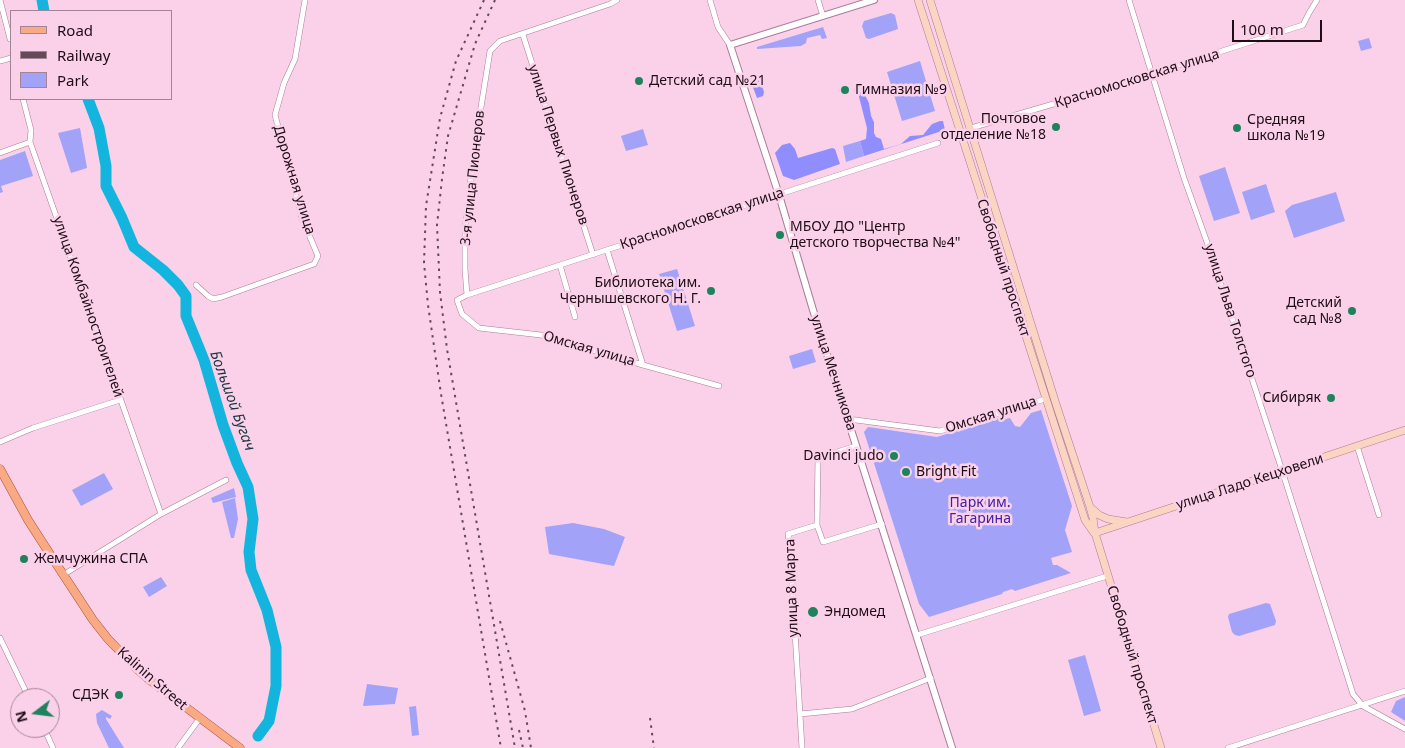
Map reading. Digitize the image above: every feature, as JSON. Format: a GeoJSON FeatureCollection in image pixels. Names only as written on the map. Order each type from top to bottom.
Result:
{"type":"FeatureCollection","features":[{"type":"Feature","properties":{"kind":"main road","name":"Свободный проспект"},"geometry":{"type":"LineString","coordinates":[[918,0],[1086,524],[1094,533]]}},
{"type":"Feature","properties":{"kind":"main road","name":"Свободный проспект"},"geometry":{"type":"LineString","coordinates":[[930,0],[1090,507],[1094,533],[1161,748]]}},
{"type":"Feature","properties":{"kind":"main road"},"geometry":{"type":"LineString","coordinates":[[960,130],[971,128]]}},
{"type":"Feature","properties":{"kind":"main road"},"geometry":{"type":"LineString","coordinates":[[1045,399],[1054,396]]}},
{"type":"Feature","properties":{"kind":"main road","name":"улица Ладо Кецховели"},"geometry":{"type":"LineString","coordinates":[[1094,533],[1405,430]]}},
{"type":"Feature","properties":{"kind":"main road","name":"Kalinin Street"},"geometry":{"type":"LineString","coordinates":[[0,469],[28,520],[63,575],[93,620],[124,657],[151,681],[240,748]]}},
{"type":"Feature","properties":{"kind":"main road"},"geometry":{"type":"LineString","coordinates":[[1090,507],[1108,519],[1127,522]]}},
{"type":"Feature","properties":{"kind":"street"},"geometry":{"type":"LineString","coordinates":[[0,0],[10,39]]}},
{"type":"Feature","properties":{"kind":"street","name":"Дорожная улица"},"geometry":{"type":"LineString","coordinates":[[196,285],[213,299],[222,297],[314,264],[318,256],[302,218],[275,115],[284,83],[295,59],[305,0]]}},
{"type":"Feature","properties":{"kind":"street"},"geometry":{"type":"LineString","coordinates":[[523,35],[617,0]]}},
{"type":"Feature","properties":{"kind":"street","name":"улица Мечникова"},"geometry":{"type":"LineString","coordinates":[[710,0],[718,27],[730,46],[952,748]]}},
{"type":"Feature","properties":{"kind":"street"},"geometry":{"type":"LineString","coordinates":[[818,0],[823,16]]}},
{"type":"Feature","properties":{"kind":"street"},"geometry":{"type":"LineString","coordinates":[[730,46],[874,0]]}},
{"type":"Feature","properties":{"kind":"street","name":"улица Льва Толстого"},"geometry":{"type":"LineString","coordinates":[[1129,0],[1184,178],[1283,471],[1354,694],[1363,706]]}},
{"type":"Feature","properties":{"kind":"street","name":"Красномосковская улица"},"geometry":{"type":"LineString","coordinates":[[971,128],[1152,75],[1303,26],[1317,0]]}},
{"type":"Feature","properties":{"kind":"street","name":"3-я улица Пионеров"},"geometry":{"type":"LineString","coordinates":[[462,314],[457,300],[466,295],[465,229],[474,151],[490,51],[500,41],[523,35]]}},
{"type":"Feature","properties":{"kind":"street","name":"улица Первых Пионеров"},"geometry":{"type":"LineString","coordinates":[[523,35],[593,255]]}},
{"type":"Feature","properties":{"kind":"street","name":"улица Комбайностроителей"},"geometry":{"type":"LineString","coordinates":[[23,100],[31,130],[30,142],[161,514]]}},
{"type":"Feature","properties":{"kind":"street"},"geometry":{"type":"LineString","coordinates":[[0,154],[30,142]]}},
{"type":"Feature","properties":{"kind":"street","name":"Красномосковская улица"},"geometry":{"type":"LineString","coordinates":[[466,295],[938,143]]}},
{"type":"Feature","properties":{"kind":"street"},"geometry":{"type":"LineString","coordinates":[[607,250],[643,365]]}},
{"type":"Feature","properties":{"kind":"street"},"geometry":{"type":"LineString","coordinates":[[560,265],[575,317]]}},
{"type":"Feature","properties":{"kind":"street","name":"Омская улица"},"geometry":{"type":"LineString","coordinates":[[462,314],[479,328],[541,335],[719,386]]}},
{"type":"Feature","properties":{"kind":"street","name":"Омская улица"},"geometry":{"type":"LineString","coordinates":[[848,419],[940,431],[1045,399]]}},
{"type":"Feature","properties":{"kind":"street"},"geometry":{"type":"LineString","coordinates":[[0,442],[33,428],[120,400]]}},
{"type":"Feature","properties":{"kind":"street"},"geometry":{"type":"LineString","coordinates":[[856,446],[818,458],[817,525],[823,542],[882,524]]}},
{"type":"Feature","properties":{"kind":"street"},"geometry":{"type":"LineString","coordinates":[[1357,446],[1379,515]]}},
{"type":"Feature","properties":{"kind":"street"},"geometry":{"type":"LineString","coordinates":[[63,575],[161,514],[226,480]]}},
{"type":"Feature","properties":{"kind":"street","name":"улица 8 Марта"},"geometry":{"type":"LineString","coordinates":[[802,748],[788,534],[817,525]]}},
{"type":"Feature","properties":{"kind":"street"},"geometry":{"type":"LineString","coordinates":[[917,635],[1107,576]]}},
{"type":"Feature","properties":{"kind":"street"},"geometry":{"type":"LineString","coordinates":[[0,638],[24,688]]}},
{"type":"Feature","properties":{"kind":"street"},"geometry":{"type":"LineString","coordinates":[[800,714],[852,709],[931,678]]}},
{"type":"Feature","properties":{"kind":"street"},"geometry":{"type":"LineString","coordinates":[[1228,748],[1405,692]]}},
{"type":"Feature","properties":{"kind":"street"},"geometry":{"type":"LineString","coordinates":[[1363,706],[1405,729]]}},
{"type":"Feature","properties":{"kind":"street"},"geometry":{"type":"LineString","coordinates":[[178,748],[200,718]]}},
{"type":"Feature","properties":{"kind":"green space"},"geometry":{"type":"Polygon","coordinates":[[[891,13],[895,15],[898,29],[869,39],[866,38],[862,26],[864,21],[891,13]]]}},
{"type":"Feature","properties":{"kind":"green space"},"geometry":{"type":"Polygon","coordinates":[[[823,27],[827,38],[822,39],[820,35],[807,38],[806,43],[801,46],[757,49],[757,47],[823,27]]]}},
{"type":"Feature","properties":{"kind":"green space"},"geometry":{"type":"Polygon","coordinates":[[[1369,38],[1372,48],[1361,51],[1358,41],[1369,38]]]}},
{"type":"Feature","properties":{"kind":"green space"},"geometry":{"type":"Polygon","coordinates":[[[920,61],[935,111],[902,121],[887,72],[920,61]]]}},
{"type":"Feature","properties":{"kind":"green space"},"geometry":{"type":"Polygon","coordinates":[[[80,128],[87,168],[71,173],[58,133],[80,128]]]}},
{"type":"Feature","properties":{"kind":"green space"},"geometry":{"type":"Polygon","coordinates":[[[643,129],[648,145],[626,151],[621,136],[643,129]]]}},
{"type":"Feature","properties":{"kind":"green space"},"geometry":{"type":"Polygon","coordinates":[[[860,141],[864,156],[846,162],[843,146],[860,141]]]}},
{"type":"Feature","properties":{"kind":"green space"},"geometry":{"type":"Polygon","coordinates":[[[25,151],[33,176],[1,186],[3,192],[0,193],[0,160],[25,151]]]}},
{"type":"Feature","properties":{"kind":"green space"},"geometry":{"type":"Polygon","coordinates":[[[1225,167],[1240,213],[1214,221],[1199,176],[1225,167]]]}},
{"type":"Feature","properties":{"kind":"green space"},"geometry":{"type":"Polygon","coordinates":[[[1266,184],[1275,212],[1251,220],[1242,192],[1266,184]]]}},
{"type":"Feature","properties":{"kind":"green space"},"geometry":{"type":"Polygon","coordinates":[[[1336,192],[1345,221],[1294,238],[1285,211],[1292,205],[1336,192]]]}},
{"type":"Feature","properties":{"kind":"green space"},"geometry":{"type":"Polygon","coordinates":[[[677,269],[695,326],[677,331],[659,274],[677,269]]]}},
{"type":"Feature","properties":{"kind":"green space"},"geometry":{"type":"Polygon","coordinates":[[[812,349],[816,362],[793,369],[789,356],[812,349]]]}},
{"type":"Feature","properties":{"kind":"green space","name":"Парк им. Гагарина"},"geometry":{"type":"Polygon","coordinates":[[[1041,410],[1072,506],[1065,530],[1072,552],[1051,558],[1053,565],[1057,565],[1071,573],[1015,591],[1012,589],[1002,594],[929,617],[919,604],[864,432],[868,427],[937,437],[1001,417],[1002,420],[1010,418],[1015,426],[1020,427],[1031,413],[1041,410]]]}},
{"type":"Feature","properties":{"kind":"green space"},"geometry":{"type":"Polygon","coordinates":[[[104,473],[113,489],[81,506],[72,490],[104,473]]]}},
{"type":"Feature","properties":{"kind":"green space"},"geometry":{"type":"Polygon","coordinates":[[[234,488],[236,497],[213,503],[211,498],[234,488]]]}},
{"type":"Feature","properties":{"kind":"green space"},"geometry":{"type":"Polygon","coordinates":[[[235,498],[238,519],[234,538],[231,538],[222,502],[235,498]]]}},
{"type":"Feature","properties":{"kind":"green space"},"geometry":{"type":"Polygon","coordinates":[[[573,523],[604,529],[625,537],[614,566],[549,554],[545,527],[573,523]]]}},
{"type":"Feature","properties":{"kind":"green space"},"geometry":{"type":"Polygon","coordinates":[[[161,577],[167,586],[149,597],[143,587],[161,577]]]}},
{"type":"Feature","properties":{"kind":"green space"},"geometry":{"type":"Polygon","coordinates":[[[1266,603],[1270,604],[1276,621],[1275,625],[1239,636],[1232,632],[1229,614],[1266,603]]]}},
{"type":"Feature","properties":{"kind":"green space"},"geometry":{"type":"Polygon","coordinates":[[[1085,655],[1101,711],[1084,716],[1068,660],[1085,655]]]}},
{"type":"Feature","properties":{"kind":"green space"},"geometry":{"type":"Polygon","coordinates":[[[367,684],[398,688],[395,704],[363,706],[367,684]]]}},
{"type":"Feature","properties":{"kind":"green space"},"geometry":{"type":"Polygon","coordinates":[[[1405,697],[1405,721],[1391,712],[1396,701],[1405,697]]]}},
{"type":"Feature","properties":{"kind":"green space"},"geometry":{"type":"Polygon","coordinates":[[[416,706],[419,735],[412,736],[409,707],[416,706]]]}},
{"type":"Feature","properties":{"kind":"green space"},"geometry":{"type":"Polygon","coordinates":[[[102,710],[112,716],[110,719],[106,717],[106,719],[124,748],[109,748],[97,723],[96,714],[102,710]]]}},
{"type":"Feature","properties":{"kind":"shaded area"},"geometry":{"type":"Polygon","coordinates":[[[758,80],[764,92],[763,96],[757,98],[751,82],[758,80]]]}},
{"type":"Feature","properties":{"kind":"shaded area"},"geometry":{"type":"Polygon","coordinates":[[[863,91],[869,103],[874,122],[874,133],[876,137],[881,139],[884,149],[901,144],[910,136],[923,135],[932,124],[940,121],[943,121],[945,130],[864,156],[860,141],[866,139],[867,128],[858,93],[863,91]]]}},
{"type":"Feature","properties":{"kind":"shaded area"},"geometry":{"type":"Polygon","coordinates":[[[790,143],[795,149],[798,158],[832,148],[835,149],[840,164],[794,180],[783,176],[775,153],[782,145],[790,143]]]}},
{"type":"Feature","properties":{"kind":"waterway","name":"Большой Бугач"},"geometry":{"type":"LineString","coordinates":[[42,0],[44,10]]}},
{"type":"Feature","properties":{"kind":"waterway","name":"Большой Бугач"},"geometry":{"type":"LineString","coordinates":[[88,100],[99,128],[106,166],[106,186],[134,247],[163,270],[186,296],[186,316],[204,360],[223,425],[248,487],[253,519],[249,552],[251,570],[267,610],[276,647],[276,686],[269,721],[258,736]]}},
{"type":"Feature","properties":{"kind":"railway"},"geometry":{"type":"LineString","coordinates":[[484,0],[456,61],[440,118],[426,206],[424,263],[441,394],[501,748]]}},
{"type":"Feature","properties":{"kind":"railway"},"geometry":{"type":"LineString","coordinates":[[495,0],[475,44],[448,136],[437,225],[440,292],[447,349],[515,748]]}},
{"type":"Feature","properties":{"kind":"railway"},"geometry":{"type":"LineString","coordinates":[[500,621],[525,711],[531,748]]}},
{"type":"Feature","properties":{"kind":"railway"},"geometry":{"type":"LineString","coordinates":[[650,718],[654,748]]}},
{"type":"Feature","properties":{"kind":"railway"},"geometry":{"type":"LineString","coordinates":[[519,730],[523,748]]}},
{"type":"Feature","properties":{"kind":"place","name":"Детский сад №21"},"geometry":{"type":"Point","coordinates":[639,81]}},
{"type":"Feature","properties":{"kind":"place","name":"Гимназия №9"},"geometry":{"type":"Point","coordinates":[845,90]}},
{"type":"Feature","properties":{"kind":"place","name":"Почтовое отделение №18"},"geometry":{"type":"Point","coordinates":[1056,127]}},
{"type":"Feature","properties":{"kind":"place","name":"Средняя школа №19"},"geometry":{"type":"Point","coordinates":[1237,128]}},
{"type":"Feature","properties":{"kind":"place","name":"МБОУ ДО \"Центр детского творчества №4\""},"geometry":{"type":"Point","coordinates":[780,235]}},
{"type":"Feature","properties":{"kind":"place","name":"Библиотека им. Чернышевского Н. Г."},"geometry":{"type":"Point","coordinates":[711,291]}},
{"type":"Feature","properties":{"kind":"place","name":"Детский сад №8"},"geometry":{"type":"Point","coordinates":[1352,311]}},
{"type":"Feature","properties":{"kind":"place","name":"Сибиряк"},"geometry":{"type":"Point","coordinates":[1331,398]}},
{"type":"Feature","properties":{"kind":"place","name":"Davinci judo"},"geometry":{"type":"Point","coordinates":[894,456]}},
{"type":"Feature","properties":{"kind":"place","name":"Bright Fit"},"geometry":{"type":"Point","coordinates":[906,472]}},
{"type":"Feature","properties":{"kind":"place","name":"Жемчужина СПА"},"geometry":{"type":"Point","coordinates":[24,559]}},
{"type":"Feature","properties":{"kind":"place","name":"Эндомед"},"geometry":{"type":"Point","coordinates":[813,612]}},
{"type":"Feature","properties":{"kind":"place","name":"СДЭК"},"geometry":{"type":"Point","coordinates":[119,695]}}]}
